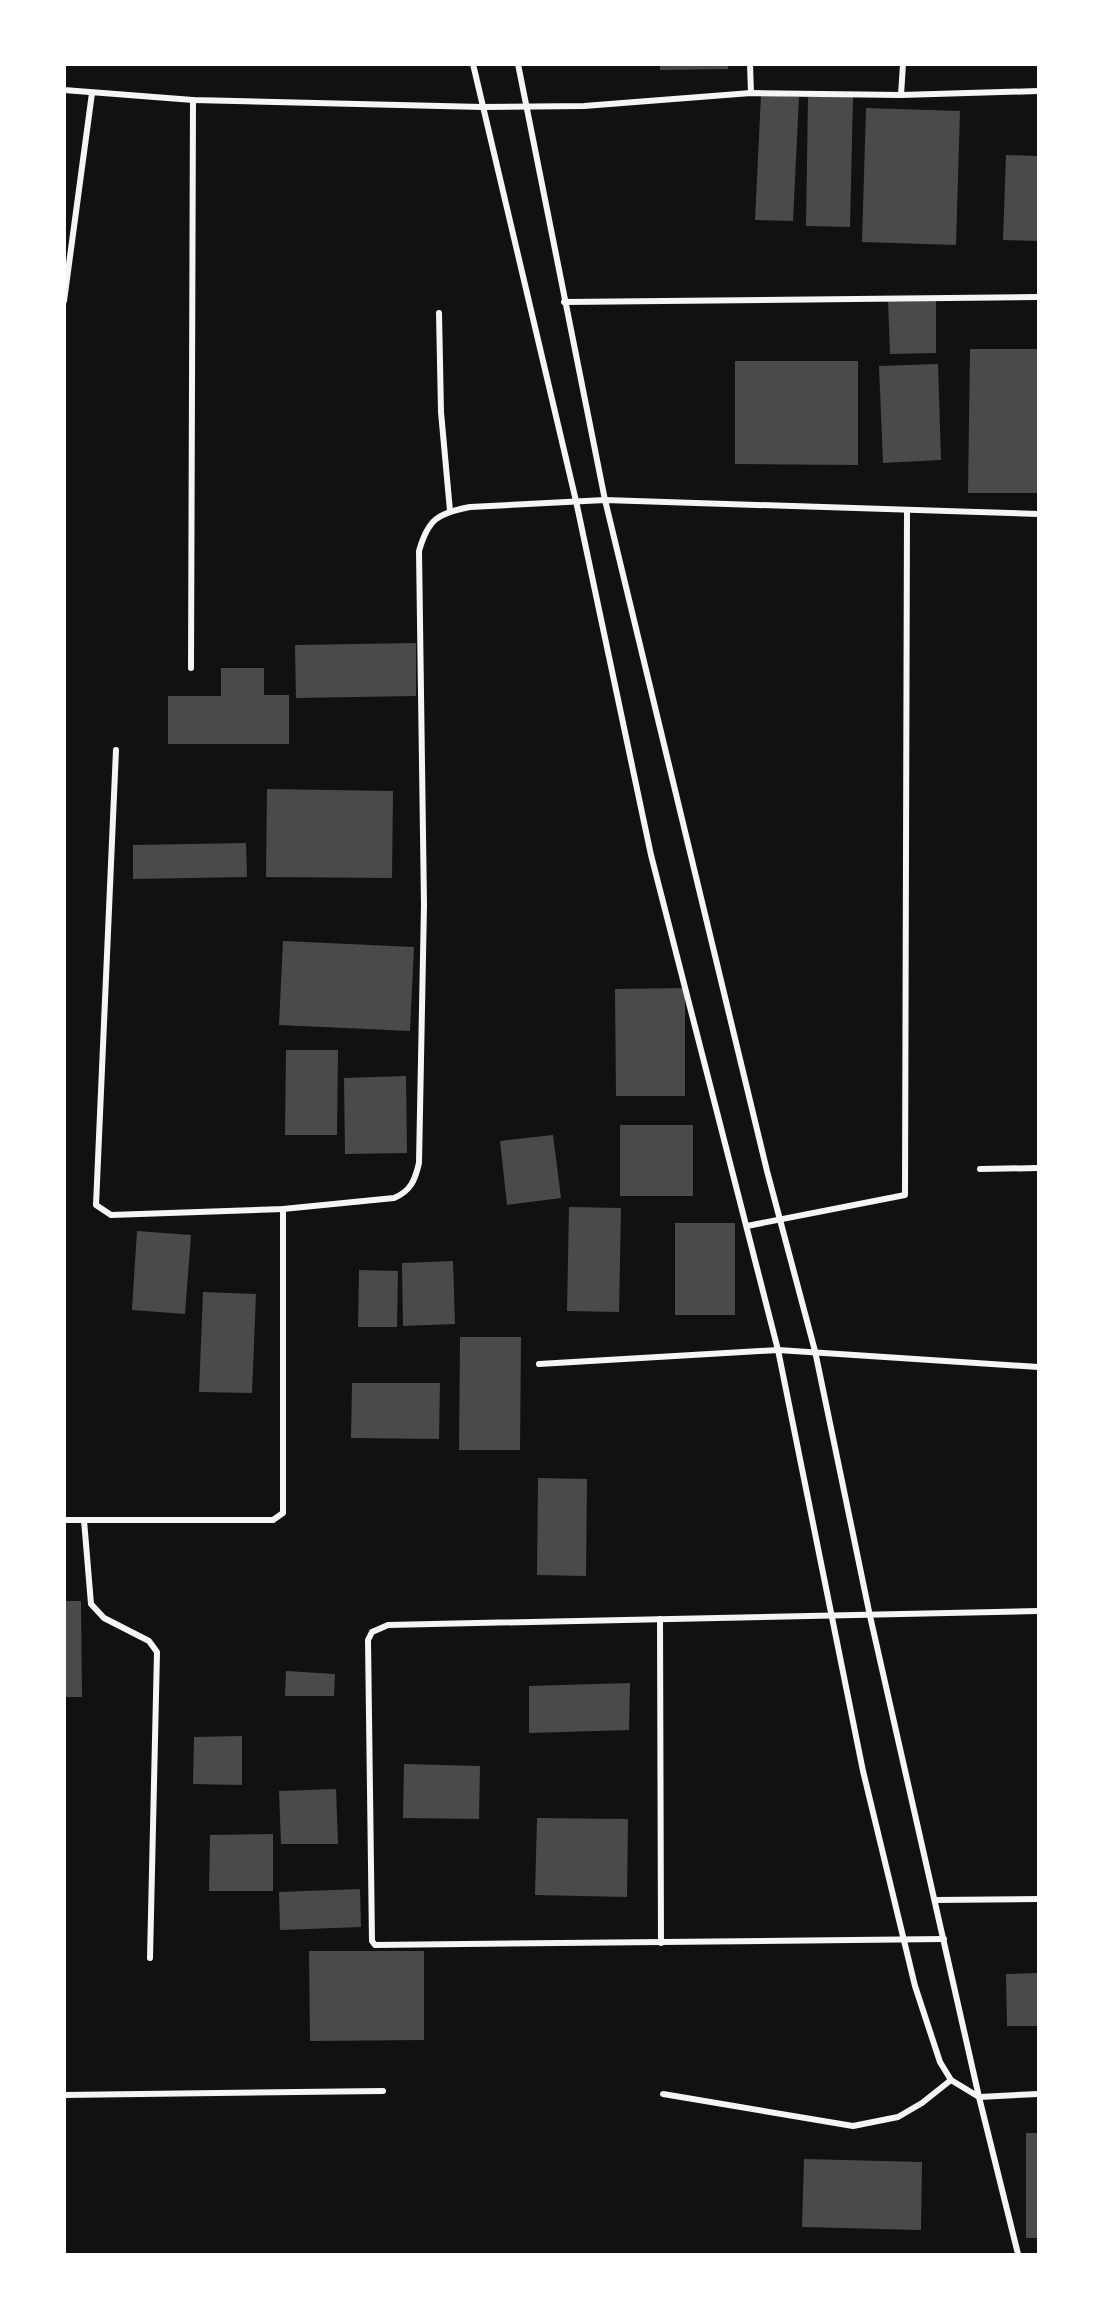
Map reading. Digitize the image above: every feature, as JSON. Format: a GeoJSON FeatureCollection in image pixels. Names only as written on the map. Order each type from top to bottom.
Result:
{"type":"FeatureCollection","features":[{"type":"Feature","properties":{"kind":"street"},"geometry":{"type":"LineString","coordinates":[[473,64],[576,501],[651,855],[778,1350],[863,1772],[904,1941],[940,2062],[951,2080],[979,2097],[1038,2094]]}},
{"type":"Feature","properties":{"kind":"street"},"geometry":{"type":"LineString","coordinates":[[518,64],[605,500],[780,1220],[815,1351],[870,1616],[979,2097],[1018,2254]]}},
{"type":"Feature","properties":{"kind":"street"},"geometry":{"type":"LineString","coordinates":[[750,64],[751,93]]}},
{"type":"Feature","properties":{"kind":"street"},"geometry":{"type":"LineString","coordinates":[[901,96],[903,64]]}},
{"type":"Feature","properties":{"kind":"street"},"geometry":{"type":"LineString","coordinates":[[64,90],[193,100],[526,107],[584,106],[751,93],[901,96],[1038,90]]}},
{"type":"Feature","properties":{"kind":"street"},"geometry":{"type":"LineString","coordinates":[[64,301],[92,93]]}},
{"type":"Feature","properties":{"kind":"street"},"geometry":{"type":"LineString","coordinates":[[191,668],[193,100]]}},
{"type":"Feature","properties":{"kind":"street"},"geometry":{"type":"LineString","coordinates":[[564,302],[1038,297]]}},
{"type":"Feature","properties":{"kind":"street"},"geometry":{"type":"LineString","coordinates":[[439,313],[441,412],[450,511]]}},
{"type":"Feature","properties":{"kind":"street"},"geometry":{"type":"LineString","coordinates":[[116,750],[96,1205],[111,1215],[282,1209],[394,1198],[407,1193],[415,1180],[419,1163],[424,917],[420,551],[426,529],[432,520],[450,511],[470,507],[605,500],[1038,514]]}},
{"type":"Feature","properties":{"kind":"street"},"geometry":{"type":"LineString","coordinates":[[747,1226],[905,1195],[907,510]]}},
{"type":"Feature","properties":{"kind":"street"},"geometry":{"type":"LineString","coordinates":[[980,1169],[1038,1168]]}},
{"type":"Feature","properties":{"kind":"street"},"geometry":{"type":"LineString","coordinates":[[64,1520],[273,1520],[283,1513],[282,1209]]}},
{"type":"Feature","properties":{"kind":"street"},"geometry":{"type":"LineString","coordinates":[[539,1364],[778,1350],[1038,1367]]}},
{"type":"Feature","properties":{"kind":"street"},"geometry":{"type":"LineString","coordinates":[[84,1520],[91,1604],[104,1618],[149,1641],[157,1652],[150,1958]]}},
{"type":"Feature","properties":{"kind":"street"},"geometry":{"type":"LineString","coordinates":[[944,1939],[377,1946],[373,1944],[368,1640],[372,1632],[388,1625],[1038,1611]]}},
{"type":"Feature","properties":{"kind":"street"},"geometry":{"type":"LineString","coordinates":[[660,1619],[661,1943]]}},
{"type":"Feature","properties":{"kind":"street"},"geometry":{"type":"LineString","coordinates":[[935,1900],[1038,1899]]}},
{"type":"Feature","properties":{"kind":"street"},"geometry":{"type":"LineString","coordinates":[[663,2094],[853,2126],[898,2117],[922,2103],[951,2080]]}},
{"type":"Feature","properties":{"kind":"street"},"geometry":{"type":"LineString","coordinates":[[64,2095],[383,2091]]}},
{"type":"Feature","properties":{"kind":"building"},"geometry":{"type":"Polygon","coordinates":[[[660,64],[728,64],[728,69],[660,70],[660,64]]]}},
{"type":"Feature","properties":{"kind":"building"},"geometry":{"type":"Polygon","coordinates":[[[761,95],[799,97],[793,221],[755,220],[761,95]]]}},
{"type":"Feature","properties":{"kind":"building"},"geometry":{"type":"Polygon","coordinates":[[[808,97],[853,97],[850,227],[806,226],[808,97]]]}},
{"type":"Feature","properties":{"kind":"building"},"geometry":{"type":"Polygon","coordinates":[[[866,108],[960,111],[956,245],[862,242],[866,108]]]}},
{"type":"Feature","properties":{"kind":"building"},"geometry":{"type":"Polygon","coordinates":[[[1006,155],[1038,156],[1038,241],[1003,240],[1006,155]]]}},
{"type":"Feature","properties":{"kind":"building"},"geometry":{"type":"Polygon","coordinates":[[[888,301],[936,301],[936,353],[890,354],[888,301]]]}},
{"type":"Feature","properties":{"kind":"building"},"geometry":{"type":"Polygon","coordinates":[[[970,349],[1038,349],[1038,493],[968,493],[970,349]]]}},
{"type":"Feature","properties":{"kind":"building"},"geometry":{"type":"Polygon","coordinates":[[[735,361],[858,361],[858,465],[735,464],[735,361]]]}},
{"type":"Feature","properties":{"kind":"building"},"geometry":{"type":"Polygon","coordinates":[[[938,364],[941,460],[883,463],[879,366],[938,364]]]}},
{"type":"Feature","properties":{"kind":"building"},"geometry":{"type":"Polygon","coordinates":[[[416,643],[416,696],[296,698],[295,645],[416,643]]]}},
{"type":"Feature","properties":{"kind":"building"},"geometry":{"type":"Polygon","coordinates":[[[221,668],[264,668],[264,695],[289,695],[289,744],[168,744],[168,696],[221,696],[221,668]]]}},
{"type":"Feature","properties":{"kind":"building"},"geometry":{"type":"Polygon","coordinates":[[[267,789],[393,791],[392,878],[266,877],[267,789]]]}},
{"type":"Feature","properties":{"kind":"building"},"geometry":{"type":"Polygon","coordinates":[[[246,843],[247,877],[133,879],[133,845],[246,843]]]}},
{"type":"Feature","properties":{"kind":"building"},"geometry":{"type":"Polygon","coordinates":[[[283,941],[414,947],[410,1031],[279,1025],[283,941]]]}},
{"type":"Feature","properties":{"kind":"building"},"geometry":{"type":"Polygon","coordinates":[[[685,988],[685,1096],[616,1096],[615,989],[685,988]]]}},
{"type":"Feature","properties":{"kind":"building"},"geometry":{"type":"Polygon","coordinates":[[[286,1050],[338,1050],[337,1135],[285,1135],[286,1050]]]}},
{"type":"Feature","properties":{"kind":"building"},"geometry":{"type":"Polygon","coordinates":[[[406,1076],[407,1153],[345,1154],[344,1078],[406,1076]]]}},
{"type":"Feature","properties":{"kind":"building"},"geometry":{"type":"Polygon","coordinates":[[[620,1125],[693,1125],[693,1196],[620,1196],[620,1125]]]}},
{"type":"Feature","properties":{"kind":"building"},"geometry":{"type":"Polygon","coordinates":[[[553,1135],[561,1198],[507,1205],[500,1141],[553,1135]]]}},
{"type":"Feature","properties":{"kind":"building"},"geometry":{"type":"Polygon","coordinates":[[[569,1207],[621,1208],[619,1312],[567,1311],[569,1207]]]}},
{"type":"Feature","properties":{"kind":"building"},"geometry":{"type":"Polygon","coordinates":[[[675,1223],[735,1223],[735,1315],[675,1315],[675,1223]]]}},
{"type":"Feature","properties":{"kind":"building"},"geometry":{"type":"Polygon","coordinates":[[[137,1231],[191,1235],[185,1314],[132,1310],[137,1231]]]}},
{"type":"Feature","properties":{"kind":"building"},"geometry":{"type":"Polygon","coordinates":[[[453,1261],[455,1324],[403,1326],[402,1263],[453,1261]]]}},
{"type":"Feature","properties":{"kind":"building"},"geometry":{"type":"Polygon","coordinates":[[[359,1270],[398,1271],[397,1327],[358,1327],[359,1270]]]}},
{"type":"Feature","properties":{"kind":"building"},"geometry":{"type":"Polygon","coordinates":[[[203,1292],[256,1294],[252,1393],[199,1392],[203,1292]]]}},
{"type":"Feature","properties":{"kind":"building"},"geometry":{"type":"Polygon","coordinates":[[[460,1337],[521,1337],[520,1450],[459,1450],[460,1337]]]}},
{"type":"Feature","properties":{"kind":"building"},"geometry":{"type":"Polygon","coordinates":[[[352,1383],[440,1383],[439,1439],[351,1438],[352,1383]]]}},
{"type":"Feature","properties":{"kind":"building"},"geometry":{"type":"Polygon","coordinates":[[[538,1478],[587,1479],[586,1576],[537,1575],[538,1478]]]}},
{"type":"Feature","properties":{"kind":"building"},"geometry":{"type":"Polygon","coordinates":[[[64,1601],[81,1601],[82,1697],[64,1697],[64,1601]]]}},
{"type":"Feature","properties":{"kind":"building"},"geometry":{"type":"Polygon","coordinates":[[[286,1671],[335,1674],[334,1696],[285,1696],[286,1671]]]}},
{"type":"Feature","properties":{"kind":"building"},"geometry":{"type":"Polygon","coordinates":[[[630,1683],[629,1730],[529,1733],[529,1686],[630,1683]]]}},
{"type":"Feature","properties":{"kind":"building"},"geometry":{"type":"Polygon","coordinates":[[[242,1736],[242,1785],[193,1784],[194,1737],[242,1736]]]}},
{"type":"Feature","properties":{"kind":"building"},"geometry":{"type":"Polygon","coordinates":[[[404,1764],[480,1766],[479,1819],[403,1818],[404,1764]]]}},
{"type":"Feature","properties":{"kind":"building"},"geometry":{"type":"Polygon","coordinates":[[[336,1789],[338,1844],[281,1844],[279,1791],[336,1789]]]}},
{"type":"Feature","properties":{"kind":"building"},"geometry":{"type":"Polygon","coordinates":[[[537,1818],[628,1819],[627,1897],[535,1895],[537,1818]]]}},
{"type":"Feature","properties":{"kind":"building"},"geometry":{"type":"Polygon","coordinates":[[[273,1834],[273,1891],[209,1891],[210,1835],[273,1834]]]}},
{"type":"Feature","properties":{"kind":"building"},"geometry":{"type":"Polygon","coordinates":[[[360,1889],[361,1927],[280,1930],[279,1892],[360,1889]]]}},
{"type":"Feature","properties":{"kind":"building"},"geometry":{"type":"Polygon","coordinates":[[[309,1951],[424,1951],[424,2040],[310,2041],[309,1951]]]}},
{"type":"Feature","properties":{"kind":"building"},"geometry":{"type":"Polygon","coordinates":[[[1038,1973],[1038,2026],[1007,2026],[1006,1974],[1038,1973]]]}},
{"type":"Feature","properties":{"kind":"building"},"geometry":{"type":"Polygon","coordinates":[[[1026,2133],[1038,2133],[1038,2238],[1026,2238],[1026,2133]]]}},
{"type":"Feature","properties":{"kind":"building"},"geometry":{"type":"Polygon","coordinates":[[[804,2159],[922,2162],[921,2230],[802,2227],[804,2159]]]}}]}
